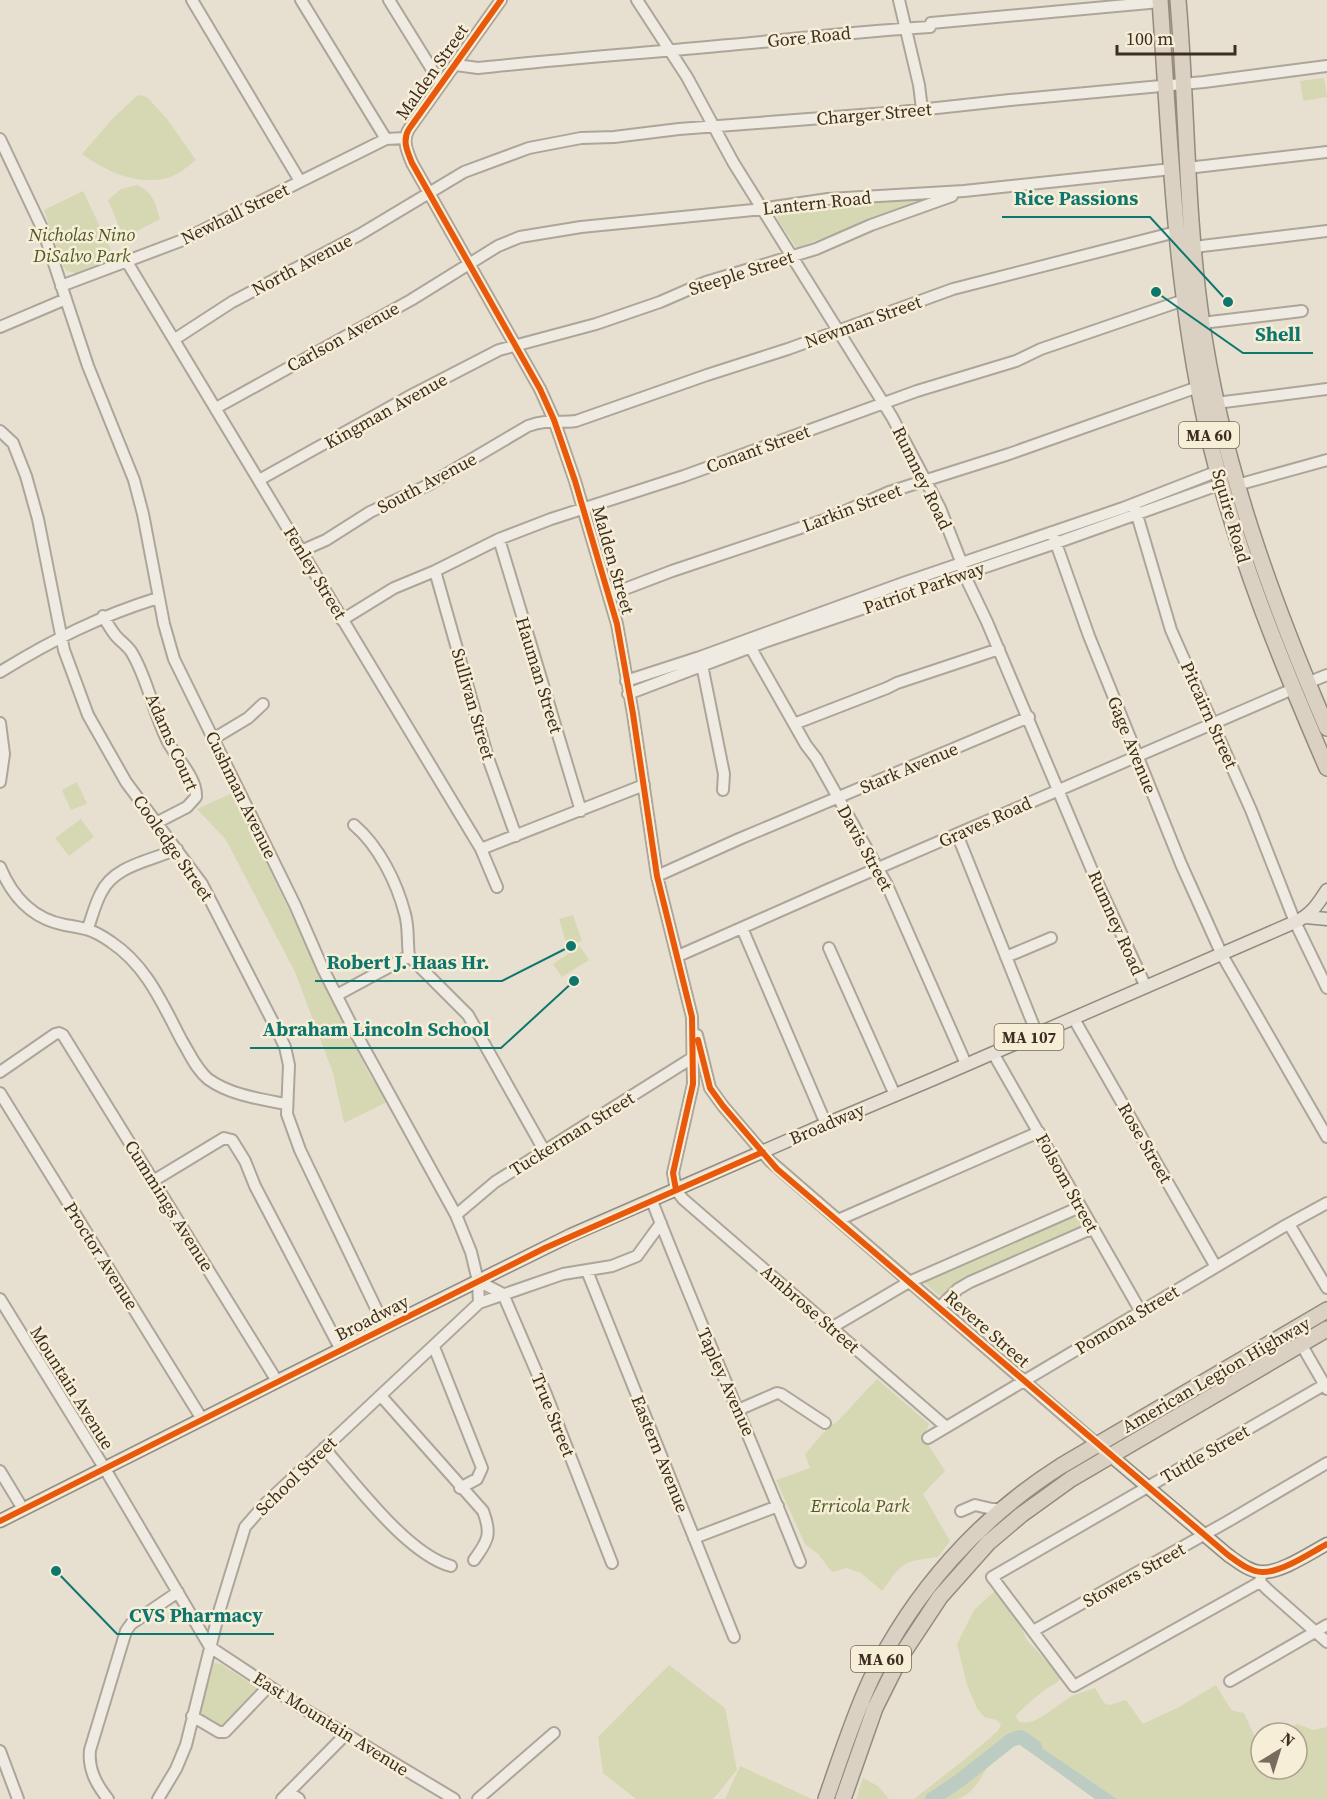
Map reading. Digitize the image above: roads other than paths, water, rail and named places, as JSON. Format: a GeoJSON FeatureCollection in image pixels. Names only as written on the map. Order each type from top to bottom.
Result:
{"type":"FeatureCollection","features":[{"type":"Feature","properties":{"kind":"highway","name":"Squire Road"},"geometry":{"type":"LineString","coordinates":[[1178,0],[1193,249],[1202,323],[1216,403],[1237,485],[1267,580],[1327,728]]}},
{"type":"Feature","properties":{"kind":"highway","name":"Squire Road"},"geometry":{"type":"LineString","coordinates":[[1160,1],[1176,232],[1184,300],[1198,387],[1217,479],[1252,586],[1327,768]]}},
{"type":"Feature","properties":{"kind":"highway","name":"American Legion Highway"},"geometry":{"type":"LineString","coordinates":[[826,1799],[859,1706],[898,1629],[942,1570],[971,1538],[1037,1482],[1097,1444],[1327,1310]]}},
{"type":"Feature","properties":{"kind":"highway","name":"American Legion Highway"},"geometry":{"type":"LineString","coordinates":[[843,1799],[881,1695],[908,1644],[940,1597],[973,1558],[1015,1519],[1059,1487],[1327,1329]]}},
{"type":"Feature","properties":{"kind":"main road","name":"Broadway"},"geometry":{"type":"LineString","coordinates":[[0,1521],[571,1235],[1300,920],[1316,907],[1327,890]]}},
{"type":"Feature","properties":{"kind":"main road"},"geometry":{"type":"LineString","coordinates":[[1300,920],[1327,920]]}},
{"type":"Feature","properties":{"kind":"main road","name":"Revere Street"},"geometry":{"type":"LineString","coordinates":[[1097,1444],[1228,1556],[1261,1577]]}},
{"type":"Feature","properties":{"kind":"main road"},"geometry":{"type":"LineString","coordinates":[[1261,1577],[1327,1544]]}},
{"type":"Feature","properties":{"kind":"street"},"geometry":{"type":"LineString","coordinates":[[192,0],[300,182]]}},
{"type":"Feature","properties":{"kind":"street"},"geometry":{"type":"LineString","coordinates":[[301,0],[386,139]]}},
{"type":"Feature","properties":{"kind":"street"},"geometry":{"type":"LineString","coordinates":[[389,0],[441,84]]}},
{"type":"Feature","properties":{"kind":"street","name":"Malden Street"},"geometry":{"type":"LineString","coordinates":[[501,0],[409,129],[405,138],[408,155],[540,389],[554,420],[617,624],[657,876],[692,1017],[693,1084],[673,1173],[676,1190]]}},
{"type":"Feature","properties":{"kind":"street","name":"Rumney Road"},"geometry":{"type":"LineString","coordinates":[[636,0],[669,50],[733,162],[884,404],[940,508],[963,569],[1029,717],[1058,790],[1146,987]]}},
{"type":"Feature","properties":{"kind":"street"},"geometry":{"type":"LineString","coordinates":[[899,0],[907,29],[922,109]]}},
{"type":"Feature","properties":{"kind":"street","name":"Gore Road"},"geometry":{"type":"LineString","coordinates":[[456,65],[478,68],[930,27],[931,24],[1160,1]]}},
{"type":"Feature","properties":{"kind":"street","name":"Charger Street"},"geometry":{"type":"LineString","coordinates":[[430,193],[464,172],[529,148],[581,138],[1184,84],[1327,66]]}},
{"type":"Feature","properties":{"kind":"street","name":"Cushman Avenue"},"geometry":{"type":"LineString","coordinates":[[0,138],[43,230],[88,366],[134,480],[143,514],[158,598],[174,659],[359,1041],[456,1215],[471,1252],[478,1281]]}},
{"type":"Feature","properties":{"kind":"street","name":"Newhall Street"},"geometry":{"type":"LineString","coordinates":[[62,286],[183,240],[386,139],[405,138]]}},
{"type":"Feature","properties":{"kind":"street"},"geometry":{"type":"LineString","coordinates":[[1187,168],[1327,152]]}},
{"type":"Feature","properties":{"kind":"street","name":"Lantern Road"},"geometry":{"type":"LineString","coordinates":[[469,264],[498,246],[519,237],[581,227],[828,199],[964,191],[1172,169]]}},
{"type":"Feature","properties":{"kind":"street","name":"Steeple Street"},"geometry":{"type":"LineString","coordinates":[[515,345],[550,338],[596,324],[660,302],[706,282],[816,249],[871,225],[964,191]]}},
{"type":"Feature","properties":{"kind":"street","name":"North Avenue"},"geometry":{"type":"LineString","coordinates":[[174,339],[232,302],[359,235],[430,193]]}},
{"type":"Feature","properties":{"kind":"street"},"geometry":{"type":"LineString","coordinates":[[1193,249],[1327,231]]}},
{"type":"Feature","properties":{"kind":"street","name":"Newman Street"},"geometry":{"type":"LineString","coordinates":[[554,420],[564,423],[576,421],[953,290],[1176,232]]}},
{"type":"Feature","properties":{"kind":"street","name":"Fenley Street"},"geometry":{"type":"LineString","coordinates":[[127,262],[481,849],[497,887]]}},
{"type":"Feature","properties":{"kind":"street","name":"Carlson Avenue"},"geometry":{"type":"LineString","coordinates":[[216,408],[411,300],[469,264]]}},
{"type":"Feature","properties":{"kind":"street"},"geometry":{"type":"LineString","coordinates":[[0,327],[66,299]]}},
{"type":"Feature","properties":{"kind":"street","name":"Conant Street"},"geometry":{"type":"LineString","coordinates":[[342,620],[394,588],[435,571],[499,539],[884,404],[1016,361],[1041,349],[1184,300]]}},
{"type":"Feature","properties":{"kind":"street"},"geometry":{"type":"LineString","coordinates":[[1202,323],[1302,311]]}},
{"type":"Feature","properties":{"kind":"street","name":"Kingman Avenue"},"geometry":{"type":"LineString","coordinates":[[259,480],[418,392],[515,345]]}},
{"type":"Feature","properties":{"kind":"street","name":"Larkin Street"},"geometry":{"type":"LineString","coordinates":[[609,595],[672,571],[827,519],[889,492],[1107,421],[1198,387]]}},
{"type":"Feature","properties":{"kind":"street"},"geometry":{"type":"LineString","coordinates":[[1216,403],[1327,389]]}},
{"type":"Feature","properties":{"kind":"street","name":"South Avenue"},"geometry":{"type":"LineString","coordinates":[[302,551],[326,540],[370,512],[428,485],[528,426],[541,421],[554,420]]}},
{"type":"Feature","properties":{"kind":"street","name":"Cooledge Street"},"geometry":{"type":"LineString","coordinates":[[0,431],[13,443],[27,476],[38,519],[61,637],[88,715],[118,770],[202,884],[255,985],[285,1047],[289,1065],[287,1114],[300,1150],[385,1327]]}},
{"type":"Feature","properties":{"kind":"street"},"geometry":{"type":"LineString","coordinates":[[1237,485],[1327,460]]}},
{"type":"Feature","properties":{"kind":"street","name":"Patriot Parkway"},"geometry":{"type":"LineString","coordinates":[[963,569],[1056,543],[1136,509],[1217,479]]}},
{"type":"Feature","properties":{"kind":"street","name":"Patriot Parkway"},"geometry":{"type":"LineString","coordinates":[[628,694],[701,661],[963,569],[1052,532],[1136,509]]}},
{"type":"Feature","properties":{"kind":"street","name":"Pitcairn Street"},"geometry":{"type":"LineString","coordinates":[[1136,509],[1171,630],[1300,920],[1327,988]]}},
{"type":"Feature","properties":{"kind":"street","name":"Gage Avenue"},"geometry":{"type":"LineString","coordinates":[[1052,532],[1136,757],[1222,955],[1327,1137]]}},
{"type":"Feature","properties":{"kind":"street","name":"Hauman Street"},"geometry":{"type":"LineString","coordinates":[[499,539],[581,811]]}},
{"type":"Feature","properties":{"kind":"street","name":"Sullivan Street"},"geometry":{"type":"LineString","coordinates":[[435,571],[488,758],[516,836]]}},
{"type":"Feature","properties":{"kind":"street"},"geometry":{"type":"LineString","coordinates":[[0,672],[103,616],[158,598]]}},
{"type":"Feature","properties":{"kind":"street","name":"Adams Court"},"geometry":{"type":"LineString","coordinates":[[103,616],[114,634],[134,657],[149,689],[167,740],[186,769],[196,792],[196,798],[187,807],[156,823]]}},
{"type":"Feature","properties":{"kind":"street","name":"Davis Street"},"geometry":{"type":"LineString","coordinates":[[748,644],[816,758],[886,885],[966,1064]]}},
{"type":"Feature","properties":{"kind":"street"},"geometry":{"type":"LineString","coordinates":[[794,724],[897,683],[999,649]]}},
{"type":"Feature","properties":{"kind":"street"},"geometry":{"type":"LineString","coordinates":[[701,661],[724,774],[723,790]]}},
{"type":"Feature","properties":{"kind":"street","name":"Patriot Parkway"},"geometry":{"type":"LineString","coordinates":[[626,681],[701,661]]}},
{"type":"Feature","properties":{"kind":"street"},"geometry":{"type":"LineString","coordinates":[[1307,682],[1327,675]]}},
{"type":"Feature","properties":{"kind":"street","name":"Graves Road"},"geometry":{"type":"LineString","coordinates":[[678,956],[1293,689]]}},
{"type":"Feature","properties":{"kind":"street"},"geometry":{"type":"LineString","coordinates":[[213,738],[248,718],[263,704]]}},
{"type":"Feature","properties":{"kind":"street","name":"Stark Avenue"},"geometry":{"type":"LineString","coordinates":[[657,876],[1029,717]]}},
{"type":"Feature","properties":{"kind":"street"},"geometry":{"type":"LineString","coordinates":[[0,723],[4,754],[0,782]]}},
{"type":"Feature","properties":{"kind":"street"},"geometry":{"type":"LineString","coordinates":[[481,849],[644,785]]}},
{"type":"Feature","properties":{"kind":"street"},"geometry":{"type":"LineString","coordinates":[[354,825],[364,834],[384,863],[398,893],[406,915],[409,956],[468,1015],[545,1152]]}},
{"type":"Feature","properties":{"kind":"street"},"geometry":{"type":"LineString","coordinates":[[957,834],[1037,1034]]}},
{"type":"Feature","properties":{"kind":"street"},"geometry":{"type":"LineString","coordinates":[[88,928],[101,891],[112,878],[133,866],[177,849]]}},
{"type":"Feature","properties":{"kind":"street"},"geometry":{"type":"LineString","coordinates":[[0,867],[14,894],[33,912],[64,925],[88,928],[124,951],[141,969],[153,987],[193,1061],[203,1074],[226,1089],[286,1104]]}},
{"type":"Feature","properties":{"kind":"street"},"geometry":{"type":"LineString","coordinates":[[742,928],[826,1124]]}},
{"type":"Feature","properties":{"kind":"street"},"geometry":{"type":"LineString","coordinates":[[1006,957],[1051,938]]}},
{"type":"Feature","properties":{"kind":"street"},"geometry":{"type":"LineString","coordinates":[[829,948],[895,1095]]}},
{"type":"Feature","properties":{"kind":"street"},"geometry":{"type":"LineString","coordinates":[[337,995],[409,956]]}},
{"type":"Feature","properties":{"kind":"street","name":"Revere Street"},"geometry":{"type":"LineString","coordinates":[[692,1017],[710,1088],[762,1152],[781,1172],[1097,1444]]}},
{"type":"Feature","properties":{"kind":"street","name":"Rose Street"},"geometry":{"type":"LineString","coordinates":[[1074,1019],[1216,1267]]}},
{"type":"Feature","properties":{"kind":"street","name":"Cummings Avenue"},"geometry":{"type":"LineString","coordinates":[[0,1072],[59,1033],[64,1036],[277,1382]]}},
{"type":"Feature","properties":{"kind":"street","name":"Folsom Street"},"geometry":{"type":"LineString","coordinates":[[993,1053],[1141,1312]]}},
{"type":"Feature","properties":{"kind":"street","name":"Tuckerman Street"},"geometry":{"type":"LineString","coordinates":[[456,1215],[495,1182],[692,1058]]}},
{"type":"Feature","properties":{"kind":"street","name":"Proctor Avenue"},"geometry":{"type":"LineString","coordinates":[[0,1093],[202,1419]]}},
{"type":"Feature","properties":{"kind":"street"},"geometry":{"type":"LineString","coordinates":[[838,1220],[1039,1132]]}},
{"type":"Feature","properties":{"kind":"street"},"geometry":{"type":"LineString","coordinates":[[153,1180],[224,1138],[234,1141],[340,1350]]}},
{"type":"Feature","properties":{"kind":"street","name":"Ambrose Street"},"geometry":{"type":"LineString","coordinates":[[676,1190],[683,1199],[945,1426]]}},
{"type":"Feature","properties":{"kind":"street","name":"Tapley Avenue"},"geometry":{"type":"LineString","coordinates":[[652,1201],[696,1314],[800,1562]]}},
{"type":"Feature","properties":{"kind":"street","name":"Pomona Street"},"geometry":{"type":"LineString","coordinates":[[928,1438],[1327,1203]]}},
{"type":"Feature","properties":{"kind":"street"},"geometry":{"type":"LineString","coordinates":[[831,1328],[909,1282],[1080,1207]]}},
{"type":"Feature","properties":{"kind":"street","name":"School Street"},"geometry":{"type":"LineString","coordinates":[[158,1799],[183,1754],[210,1647],[245,1527],[266,1503],[479,1304],[563,1274],[612,1266],[637,1256],[661,1223]]}},
{"type":"Feature","properties":{"kind":"street"},"geometry":{"type":"LineString","coordinates":[[1288,1224],[1327,1288]]}},
{"type":"Feature","properties":{"kind":"street"},"geometry":{"type":"LineString","coordinates":[[940,1307],[958,1289],[970,1282],[1093,1228]]}},
{"type":"Feature","properties":{"kind":"street","name":"Eastern Avenue"},"geometry":{"type":"LineString","coordinates":[[586,1271],[734,1637]]}},
{"type":"Feature","properties":{"kind":"street"},"geometry":{"type":"LineString","coordinates":[[479,1304],[478,1281],[503,1294]]}},
{"type":"Feature","properties":{"kind":"street","name":"True Street"},"geometry":{"type":"LineString","coordinates":[[503,1294],[546,1394],[612,1563]]}},
{"type":"Feature","properties":{"kind":"street","name":"Mountain Avenue"},"geometry":{"type":"LineString","coordinates":[[0,1299],[105,1469],[210,1647]]}},
{"type":"Feature","properties":{"kind":"street"},"geometry":{"type":"LineString","coordinates":[[1301,1344],[1326,1387]]}},
{"type":"Feature","properties":{"kind":"street"},"geometry":{"type":"LineString","coordinates":[[434,1347],[482,1468],[477,1479],[460,1488]]}},
{"type":"Feature","properties":{"kind":"street","name":"Tuttle Street"},"geometry":{"type":"LineString","coordinates":[[1033,1631],[992,1576],[1326,1387]]}},
{"type":"Feature","properties":{"kind":"street"},"geometry":{"type":"LineString","coordinates":[[738,1410],[777,1393],[785,1395],[825,1423]]}},
{"type":"Feature","properties":{"kind":"street"},"geometry":{"type":"LineString","coordinates":[[381,1396],[460,1488],[483,1511],[489,1525],[486,1544],[474,1560]]}},
{"type":"Feature","properties":{"kind":"street"},"geometry":{"type":"LineString","coordinates":[[324,1448],[391,1522],[417,1547],[434,1560],[451,1566]]}},
{"type":"Feature","properties":{"kind":"street","name":"Stowers Street"},"geometry":{"type":"LineString","coordinates":[[1033,1631],[1327,1463]]}},
{"type":"Feature","properties":{"kind":"street"},"geometry":{"type":"LineString","coordinates":[[0,1471],[23,1509]]}},
{"type":"Feature","properties":{"kind":"street"},"geometry":{"type":"LineString","coordinates":[[961,1511],[975,1505],[1003,1509]]}},
{"type":"Feature","properties":{"kind":"street"},"geometry":{"type":"LineString","coordinates":[[694,1538],[778,1506]]}},
{"type":"Feature","properties":{"kind":"street"},"geometry":{"type":"LineString","coordinates":[[1033,1631],[1074,1686],[1261,1577],[1327,1642]]}},
{"type":"Feature","properties":{"kind":"street"},"geometry":{"type":"LineString","coordinates":[[108,1799],[94,1779],[89,1761],[90,1750],[126,1631],[131,1624],[178,1592]]}},
{"type":"Feature","properties":{"kind":"street"},"geometry":{"type":"LineString","coordinates":[[1230,1681],[1327,1625]]}},
{"type":"Feature","properties":{"kind":"street","name":"East Mountain Avenue"},"geometry":{"type":"LineString","coordinates":[[210,1647],[268,1686],[454,1799]]}},
{"type":"Feature","properties":{"kind":"street"},"geometry":{"type":"LineString","coordinates":[[192,1716],[219,1732],[225,1732],[268,1686]]}},
{"type":"Feature","properties":{"kind":"street"},"geometry":{"type":"LineString","coordinates":[[478,1799],[554,1733]]}},
{"type":"Feature","properties":{"kind":"street"},"geometry":{"type":"LineString","coordinates":[[285,1796],[346,1734]]}},
{"type":"Feature","properties":{"kind":"street"},"geometry":{"type":"LineString","coordinates":[[0,1752],[18,1799]]}},
{"type":"Feature","properties":{"kind":"street"},"geometry":{"type":"LineString","coordinates":[[285,1796],[299,1799]]}},
{"type":"Feature","properties":{"kind":"waterway"},"geometry":{"type":"LineString","coordinates":[[932,1799],[1011,1740],[1021,1737],[1035,1747]]}},
{"type":"Feature","properties":{"kind":"place","name":"Shell"},"geometry":{"type":"Point","coordinates":[1156,292]}},
{"type":"Feature","properties":{"kind":"place","name":"Rice Passions"},"geometry":{"type":"Point","coordinates":[1228,302]}},
{"type":"Feature","properties":{"kind":"place","name":"Robert J. Haas Hr."},"geometry":{"type":"Point","coordinates":[571,946]}},
{"type":"Feature","properties":{"kind":"place","name":"Abraham Lincoln School"},"geometry":{"type":"Point","coordinates":[574,981]}},
{"type":"Feature","properties":{"kind":"place","name":"CVS Pharmacy"},"geometry":{"type":"Point","coordinates":[56,1571]}},
{"type":"Feature","properties":{"kind":"park label","name":"Nicholas Nino DiSalvo Park"},"geometry":{"type":"Point","coordinates":[82,245]}},
{"type":"Feature","properties":{"kind":"park label","name":"Erricola Park"},"geometry":{"type":"Point","coordinates":[860,1506]}}]}
